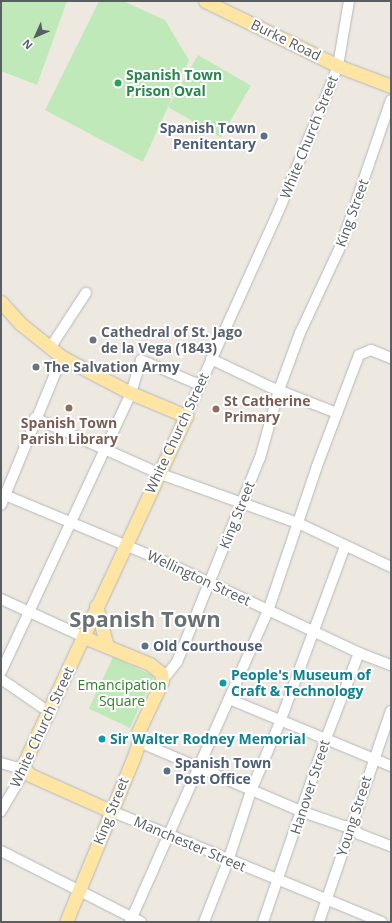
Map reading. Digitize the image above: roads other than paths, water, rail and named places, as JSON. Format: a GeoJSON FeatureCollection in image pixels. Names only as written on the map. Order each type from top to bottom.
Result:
{"type":"FeatureCollection","features":[{"type":"Feature","properties":{"kind":"main road","name":"Burke Road"},"geometry":{"type":"LineString","coordinates":[[204,1],[338,66],[391,86]]}},
{"type":"Feature","properties":{"kind":"main road"},"geometry":{"type":"LineString","coordinates":[[1,302],[9,314],[62,357],[131,393],[186,416]]}},
{"type":"Feature","properties":{"kind":"main road","name":"White Church Street"},"geometry":{"type":"LineString","coordinates":[[25,770],[24,763],[49,712],[96,606],[158,473],[186,416]]}},
{"type":"Feature","properties":{"kind":"main road"},"geometry":{"type":"LineString","coordinates":[[96,606],[107,646]]}},
{"type":"Feature","properties":{"kind":"main road"},"geometry":{"type":"LineString","coordinates":[[84,636],[150,664],[161,673],[162,681]]}},
{"type":"Feature","properties":{"kind":"main road","name":"King Street"},"geometry":{"type":"LineString","coordinates":[[66,922],[139,742],[138,732],[162,681]]}},
{"type":"Feature","properties":{"kind":"main road","name":"Manchester Street"},"geometry":{"type":"LineString","coordinates":[[25,770],[30,775],[111,811]]}},
{"type":"Feature","properties":{"kind":"street","name":"White Church Street"},"geometry":{"type":"LineString","coordinates":[[186,416],[279,210],[338,66],[349,1]]}},
{"type":"Feature","properties":{"kind":"street","name":"King Street"},"geometry":{"type":"LineString","coordinates":[[162,681],[177,662],[260,458],[279,390],[300,332],[342,243],[391,100]]}},
{"type":"Feature","properties":{"kind":"street"},"geometry":{"type":"LineString","coordinates":[[50,348],[86,293]]}},
{"type":"Feature","properties":{"kind":"street"},"geometry":{"type":"LineString","coordinates":[[1,851],[135,921],[169,834],[268,611],[337,413],[359,355],[371,350],[391,358]]}},
{"type":"Feature","properties":{"kind":"street"},"geometry":{"type":"LineString","coordinates":[[3,500],[35,418],[62,357]]}},
{"type":"Feature","properties":{"kind":"street"},"geometry":{"type":"LineString","coordinates":[[211,359],[279,390],[337,413]]}},
{"type":"Feature","properties":{"kind":"street"},"geometry":{"type":"LineString","coordinates":[[1,672],[72,523],[131,393],[141,360],[200,385]]}},
{"type":"Feature","properties":{"kind":"street"},"geometry":{"type":"LineString","coordinates":[[35,418],[158,473],[240,504],[298,523],[391,567]]}},
{"type":"Feature","properties":{"kind":"street","name":"Wellington Street"},"geometry":{"type":"LineString","coordinates":[[3,500],[72,523],[125,545],[210,582],[268,611],[359,653],[391,665]]}},
{"type":"Feature","properties":{"kind":"street"},"geometry":{"type":"LineString","coordinates":[[204,922],[228,861],[251,791],[315,633],[345,546]]}},
{"type":"Feature","properties":{"kind":"street"},"geometry":{"type":"LineString","coordinates":[[1,599],[84,636]]}},
{"type":"Feature","properties":{"kind":"street","name":"Hanover Street"},"geometry":{"type":"LineString","coordinates":[[263,922],[303,812],[325,741],[359,653]]}},
{"type":"Feature","properties":{"kind":"street"},"geometry":{"type":"LineString","coordinates":[[1,679],[49,712]]}},
{"type":"Feature","properties":{"kind":"street"},"geometry":{"type":"LineString","coordinates":[[229,699],[325,741],[391,766]]}},
{"type":"Feature","properties":{"kind":"street","name":"Young Street"},"geometry":{"type":"LineString","coordinates":[[319,922],[352,826],[373,758],[391,711]]}},
{"type":"Feature","properties":{"kind":"street"},"geometry":{"type":"LineString","coordinates":[[139,742],[303,812],[344,826],[352,826],[360,834],[391,846]]}},
{"type":"Feature","properties":{"kind":"street","name":"Manchester Street"},"geometry":{"type":"LineString","coordinates":[[1,763],[25,770]]}},
{"type":"Feature","properties":{"kind":"street","name":"White Church Street"},"geometry":{"type":"LineString","coordinates":[[1,811],[25,770]]}},
{"type":"Feature","properties":{"kind":"street","name":"Manchester Street"},"geometry":{"type":"LineString","coordinates":[[111,811],[169,834],[278,882],[327,899],[382,922]]}},
{"type":"Feature","properties":{"kind":"place","name":"Spanish Town Prison Oval"},"geometry":{"type":"Point","coordinates":[118,83]}},
{"type":"Feature","properties":{"kind":"place","name":"Spanish Town Penitentary"},"geometry":{"type":"Point","coordinates":[264,136]}},
{"type":"Feature","properties":{"kind":"place","name":"Cathedral of St. Jago de la Vega (1843)"},"geometry":{"type":"Point","coordinates":[93,340]}},
{"type":"Feature","properties":{"kind":"place","name":"The Salvation Army"},"geometry":{"type":"Point","coordinates":[36,367]}},
{"type":"Feature","properties":{"kind":"place","name":"Spanish Town Parish Library"},"geometry":{"type":"Point","coordinates":[69,408]}},
{"type":"Feature","properties":{"kind":"place","name":"St Catherine Primary"},"geometry":{"type":"Point","coordinates":[216,409]}},
{"type":"Feature","properties":{"kind":"place","name":"Old Courthouse"},"geometry":{"type":"Point","coordinates":[145,646]}},
{"type":"Feature","properties":{"kind":"place","name":"People's Museum of Craft & Technology"},"geometry":{"type":"Point","coordinates":[223,683]}},
{"type":"Feature","properties":{"kind":"place","name":"Sir Walter Rodney Memorial"},"geometry":{"type":"Point","coordinates":[102,739]}},
{"type":"Feature","properties":{"kind":"place","name":"Spanish Town Post Office"},"geometry":{"type":"Point","coordinates":[167,771]}},
{"type":"Feature","properties":{"kind":"district","name":"Spanish Town"},"geometry":{"type":"Point","coordinates":[145,619]}},
{"type":"Feature","properties":{"kind":"park label","name":"Emancipation Square"},"geometry":{"type":"Point","coordinates":[122,694]}}]}
